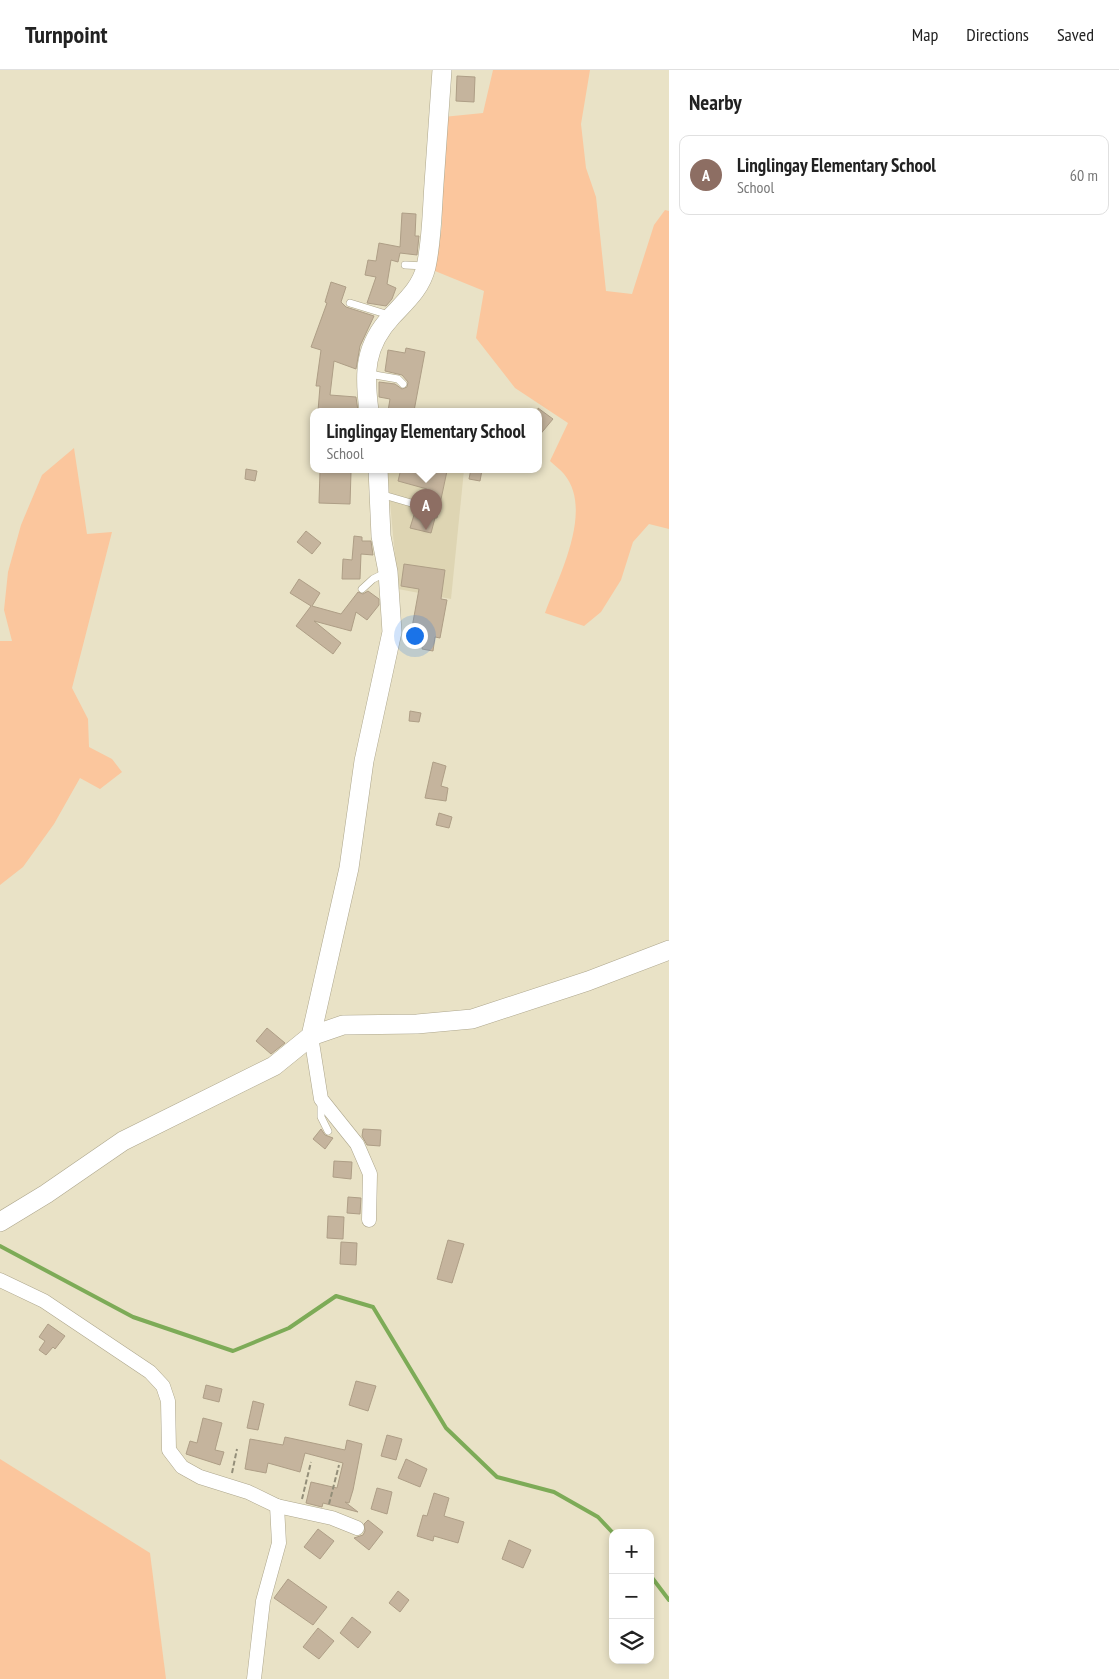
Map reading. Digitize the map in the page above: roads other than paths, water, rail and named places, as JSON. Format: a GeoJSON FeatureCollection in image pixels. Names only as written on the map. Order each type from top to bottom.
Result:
{"type":"FeatureCollection","features":[{"type":"Feature","properties":{"kind":"street"},"geometry":{"type":"LineString","coordinates":[[369,408],[366,374],[368,358],[375,337],[392,316],[405,304],[422,280],[426,266],[431,239],[442,70]]}},
{"type":"Feature","properties":{"kind":"street"},"geometry":{"type":"LineString","coordinates":[[369,1220],[370,1174],[357,1144],[321,1099],[311,1036],[348,868],[364,761],[392,632],[388,572],[381,536],[378,473]]}},
{"type":"Feature","properties":{"kind":"street"},"geometry":{"type":"LineString","coordinates":[[0,1222],[46,1194],[123,1141],[274,1066],[311,1036],[342,1026],[417,1024],[472,1019],[588,982],[669,950]]}},
{"type":"Feature","properties":{"kind":"street"},"geometry":{"type":"LineString","coordinates":[[0,1280],[44,1301],[150,1372],[163,1386],[168,1401],[169,1450],[182,1466],[200,1477],[248,1492],[277,1506],[326,1517],[357,1528]]}},
{"type":"Feature","properties":{"kind":"street"},"geometry":{"type":"LineString","coordinates":[[254,1679],[263,1601],[279,1543],[277,1506]]}},
{"type":"Feature","properties":{"kind":"lane"},"geometry":{"type":"LineString","coordinates":[[404,265],[426,266]]}},
{"type":"Feature","properties":{"kind":"lane"},"geometry":{"type":"LineString","coordinates":[[350,303],[392,316]]}},
{"type":"Feature","properties":{"kind":"lane"},"geometry":{"type":"LineString","coordinates":[[366,374],[398,379],[403,384]]}},
{"type":"Feature","properties":{"kind":"lane"},"geometry":{"type":"LineString","coordinates":[[378,494],[418,505]]}},
{"type":"Feature","properties":{"kind":"lane"},"geometry":{"type":"LineString","coordinates":[[362,589],[373,579],[388,572]]}},
{"type":"Feature","properties":{"kind":"lane"},"geometry":{"type":"LineString","coordinates":[[321,1099],[321,1117],[328,1131]]}},
{"type":"Feature","properties":{"kind":"waterway"},"geometry":{"type":"LineString","coordinates":[[0,1246],[133,1317],[233,1351],[289,1328],[336,1296],[373,1307],[446,1428],[497,1477],[554,1492],[598,1517],[609,1529]]}},
{"type":"Feature","properties":{"kind":"waterway"},"geometry":{"type":"LineString","coordinates":[[654,1580],[669,1600]]}},
{"type":"Feature","properties":{"kind":"place","name":"Linglingay Elementary School"},"geometry":{"type":"Point","coordinates":[426,530]}}]}
